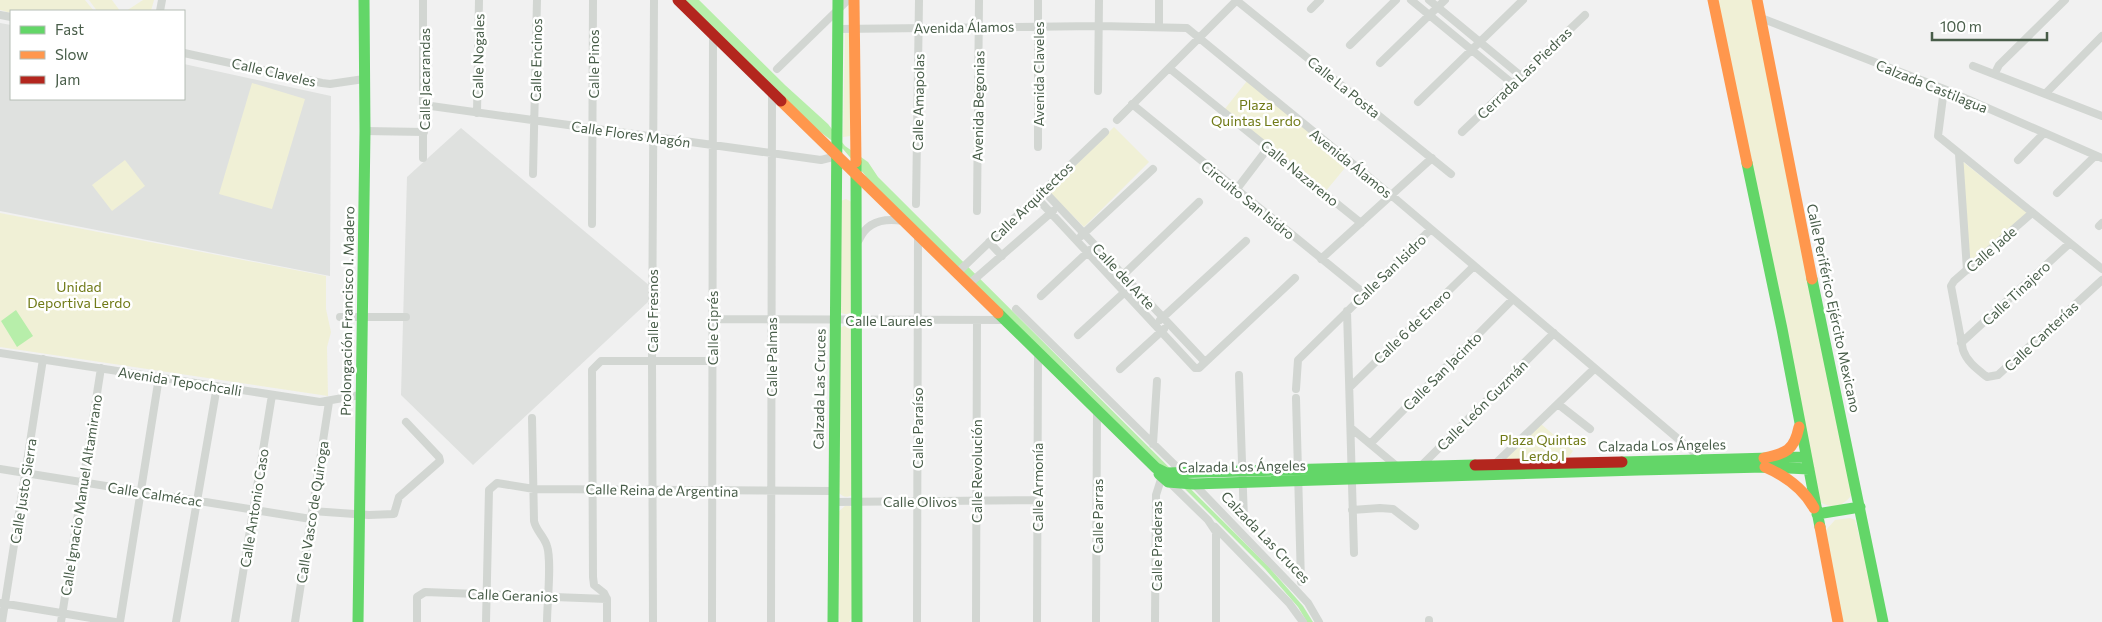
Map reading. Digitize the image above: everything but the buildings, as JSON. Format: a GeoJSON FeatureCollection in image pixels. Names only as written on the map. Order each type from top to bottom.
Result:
{"type":"FeatureCollection","features":[{"type":"Feature","properties":{"kind":"main road","name":"Prolongación Francisco I. Madero"},"geometry":{"type":"LineString","coordinates":[[358,622],[365,131],[364,0]]}},
{"type":"Feature","properties":{"kind":"main road","name":"Calzada Las Cruces"},"geometry":{"type":"LineString","coordinates":[[678,0],[856,175],[906,221],[1097,410],[1173,477]]}},
{"type":"Feature","properties":{"kind":"main road"},"geometry":{"type":"LineString","coordinates":[[854,0],[857,244],[857,622]]}},
{"type":"Feature","properties":{"kind":"main road"},"geometry":{"type":"LineString","coordinates":[[1714,0],[1800,423],[1838,622]]}},
{"type":"Feature","properties":{"kind":"main road","name":"Calle Periférico Ejército Mexicano"},"geometry":{"type":"LineString","coordinates":[[1757,0],[1799,218],[1883,622]]}},
{"type":"Feature","properties":{"kind":"main road","name":"Calzada Las Cruces"},"geometry":{"type":"LineString","coordinates":[[833,622],[838,5]]}},
{"type":"Feature","properties":{"kind":"main road"},"geometry":{"type":"LineString","coordinates":[[815,135],[831,134],[837,129]]}},
{"type":"Feature","properties":{"kind":"main road"},"geometry":{"type":"LineString","coordinates":[[837,156],[855,145]]}},
{"type":"Feature","properties":{"kind":"main road"},"geometry":{"type":"LineString","coordinates":[[1764,462],[1784,454],[1791,448],[1798,437],[1800,423]]}},
{"type":"Feature","properties":{"kind":"main road","name":"Calzada Los Ángeles"},"geometry":{"type":"LineString","coordinates":[[1638,465],[1711,469],[1806,457]]}},
{"type":"Feature","properties":{"kind":"main road","name":"Calzada Los Ángeles"},"geometry":{"type":"LineString","coordinates":[[1351,474],[1398,467],[1421,466],[1495,464],[1561,467],[1638,465],[1702,459],[1764,462],[1809,469]]}},
{"type":"Feature","properties":{"kind":"main road"},"geometry":{"type":"LineString","coordinates":[[1764,462],[1800,489],[1812,503],[1817,514]]}},
{"type":"Feature","properties":{"kind":"main road","name":"Calzada Los Ángeles"},"geometry":{"type":"LineString","coordinates":[[1173,477],[1351,474],[1410,477],[1486,475],[1561,467]]}},
{"type":"Feature","properties":{"kind":"main road"},"geometry":{"type":"LineString","coordinates":[[1817,514],[1860,507]]}},
{"type":"Feature","properties":{"kind":"street","name":"Calle Jacarandas"},"geometry":{"type":"LineString","coordinates":[[423,0],[423,158]]}},
{"type":"Feature","properties":{"kind":"street","name":"Calle Nogales"},"geometry":{"type":"LineString","coordinates":[[477,113],[479,0]]}},
{"type":"Feature","properties":{"kind":"street","name":"Calle Encinos"},"geometry":{"type":"LineString","coordinates":[[533,174],[537,0]]}},
{"type":"Feature","properties":{"kind":"street","name":"Calle Pinos"},"geometry":{"type":"LineString","coordinates":[[592,224],[593,0]]}},
{"type":"Feature","properties":{"kind":"street","name":"Calle Fresnos"},"geometry":{"type":"LineString","coordinates":[[653,622],[654,0]]}},
{"type":"Feature","properties":{"kind":"street"},"geometry":{"type":"LineString","coordinates":[[777,69],[838,5],[848,0]]}},
{"type":"Feature","properties":{"kind":"street","name":"Calle Amapolas"},"geometry":{"type":"LineString","coordinates":[[916,204],[919,0]]}},
{"type":"Feature","properties":{"kind":"street","name":"Avenida Begonias"},"geometry":{"type":"LineString","coordinates":[[977,212],[979,0]]}},
{"type":"Feature","properties":{"kind":"street","name":"Avenida Claveles"},"geometry":{"type":"LineString","coordinates":[[1038,0],[1038,147]]}},
{"type":"Feature","properties":{"kind":"street"},"geometry":{"type":"LineString","coordinates":[[1098,91],[1099,0]]}},
{"type":"Feature","properties":{"kind":"street"},"geometry":{"type":"LineString","coordinates":[[1159,0],[1159,27]]}},
{"type":"Feature","properties":{"kind":"street"},"geometry":{"type":"LineString","coordinates":[[1117,120],[1237,0]]}},
{"type":"Feature","properties":{"kind":"street","name":"Calle La Posta"},"geometry":{"type":"LineString","coordinates":[[1237,0],[1451,174]]}},
{"type":"Feature","properties":{"kind":"street"},"geometry":{"type":"LineString","coordinates":[[1311,9],[1320,0]]}},
{"type":"Feature","properties":{"kind":"street"},"geometry":{"type":"LineString","coordinates":[[1350,45],[1396,0]]}},
{"type":"Feature","properties":{"kind":"street"},"geometry":{"type":"LineString","coordinates":[[1411,0],[1513,84]]}},
{"type":"Feature","properties":{"kind":"street"},"geometry":{"type":"LineString","coordinates":[[1429,0],[1521,76]]}},
{"type":"Feature","properties":{"kind":"street"},"geometry":{"type":"LineString","coordinates":[[1380,62],[1445,0]]}},
{"type":"Feature","properties":{"kind":"street"},"geometry":{"type":"LineString","coordinates":[[1418,102],[1523,0]]}},
{"type":"Feature","properties":{"kind":"street"},"geometry":{"type":"LineString","coordinates":[[1995,73],[1999,65],[2065,0]]}},
{"type":"Feature","properties":{"kind":"street","name":"Cerrada Las Piedras"},"geometry":{"type":"LineString","coordinates":[[1462,132],[1585,15]]}},
{"type":"Feature","properties":{"kind":"street","name":"Calzada Castilagua"},"geometry":{"type":"LineString","coordinates":[[1761,18],[1944,89],[2098,157]]}},
{"type":"Feature","properties":{"kind":"street","name":"Avenida Álamos"},"geometry":{"type":"LineString","coordinates":[[837,29],[1038,26],[1187,28],[1391,195],[1702,459],[1711,469]]}},
{"type":"Feature","properties":{"kind":"street","name":"Calle Ciprés"},"geometry":{"type":"LineString","coordinates":[[712,622],[713,34]]}},
{"type":"Feature","properties":{"kind":"street"},"geometry":{"type":"LineString","coordinates":[[2046,94],[2102,36]]}},
{"type":"Feature","properties":{"kind":"street","name":"Calle Claveles"},"geometry":{"type":"LineString","coordinates":[[185,53],[322,83],[330,84],[364,79]]}},
{"type":"Feature","properties":{"kind":"street"},"geometry":{"type":"LineString","coordinates":[[1973,66],[2101,114]]}},
{"type":"Feature","properties":{"kind":"street","name":"Calle Nazareno"},"geometry":{"type":"LineString","coordinates":[[1168,68],[1361,222]]}},
{"type":"Feature","properties":{"kind":"street"},"geometry":{"type":"LineString","coordinates":[[1944,89],[1938,136],[2102,269]]}},
{"type":"Feature","properties":{"kind":"street","name":"Calle Palmas"},"geometry":{"type":"LineString","coordinates":[[772,92],[772,622]]}},
{"type":"Feature","properties":{"kind":"street","name":"Circuito San Isidro"},"geometry":{"type":"LineString","coordinates":[[1132,104],[1365,294]]}},
{"type":"Feature","properties":{"kind":"street","name":"Calle Flores Magón"},"geometry":{"type":"LineString","coordinates":[[424,105],[822,160],[837,156]]}},
{"type":"Feature","properties":{"kind":"street"},"geometry":{"type":"LineString","coordinates":[[365,131],[424,132]]}},
{"type":"Feature","properties":{"kind":"street","name":"Calle Arquitectos"},"geometry":{"type":"LineString","coordinates":[[958,272],[1105,132]]}},
{"type":"Feature","properties":{"kind":"street"},"geometry":{"type":"LineString","coordinates":[[2018,160],[2044,133]]}},
{"type":"Feature","properties":{"kind":"street"},"geometry":{"type":"LineString","coordinates":[[1236,190],[1268,148]]}},
{"type":"Feature","properties":{"kind":"street"},"geometry":{"type":"LineString","coordinates":[[1959,154],[1967,270]]}},
{"type":"Feature","properties":{"kind":"street"},"geometry":{"type":"LineString","coordinates":[[2057,193],[2098,157]]}},
{"type":"Feature","properties":{"kind":"street"},"geometry":{"type":"LineString","coordinates":[[1321,259],[1432,158]]}},
{"type":"Feature","properties":{"kind":"street"},"geometry":{"type":"LineString","coordinates":[[1076,241],[1153,168]]}},
{"type":"Feature","properties":{"kind":"street","name":"Calle del Arte"},"geometry":{"type":"LineString","coordinates":[[1036,198],[1197,369],[1205,362],[1044,190]]}},
{"type":"Feature","properties":{"kind":"street"},"geometry":{"type":"LineString","coordinates":[[1115,282],[1199,202]]}},
{"type":"Feature","properties":{"kind":"street"},"geometry":{"type":"LineString","coordinates":[[970,284],[1058,206]]}},
{"type":"Feature","properties":{"kind":"street","name":"Calle Jade"},"geometry":{"type":"LineString","coordinates":[[1950,286],[2032,213]]}},
{"type":"Feature","properties":{"kind":"street"},"geometry":{"type":"LineString","coordinates":[[857,244],[862,232],[871,224],[892,219],[906,221]]}},
{"type":"Feature","properties":{"kind":"street","name":"Calle San Isidro"},"geometry":{"type":"LineString","coordinates":[[1296,389],[1298,360],[1431,229]]}},
{"type":"Feature","properties":{"kind":"street","name":"Calle Paraíso"},"geometry":{"type":"LineString","coordinates":[[917,622],[918,233]]}},
{"type":"Feature","properties":{"kind":"street"},"geometry":{"type":"LineString","coordinates":[[1154,324],[1246,241]]}},
{"type":"Feature","properties":{"kind":"street"},"geometry":{"type":"LineString","coordinates":[[989,242],[1002,256]]}},
{"type":"Feature","properties":{"kind":"street","name":"Calle Tinajero"},"geometry":{"type":"LineString","coordinates":[[1961,343],[2070,243]]}},
{"type":"Feature","properties":{"kind":"street"},"geometry":{"type":"LineString","coordinates":[[1041,296],[1095,246]]}},
{"type":"Feature","properties":{"kind":"street"},"geometry":{"type":"LineString","coordinates":[[970,262],[981,273]]}},
{"type":"Feature","properties":{"kind":"street","name":"Calle 6 de Enero"},"geometry":{"type":"LineString","coordinates":[[1350,387],[1474,266]]}},
{"type":"Feature","properties":{"kind":"street"},"geometry":{"type":"LineString","coordinates":[[1205,362],[1295,278]]}},
{"type":"Feature","properties":{"kind":"street","name":"Calle Canterías"},"geometry":{"type":"LineString","coordinates":[[1950,286],[1961,343],[1966,358],[1986,377],[1998,375],[2102,280]]}},
{"type":"Feature","properties":{"kind":"street"},"geometry":{"type":"LineString","coordinates":[[1078,335],[1132,285]]}},
{"type":"Feature","properties":{"kind":"street","name":"Calle San Jacinto"},"geometry":{"type":"LineString","coordinates":[[1370,444],[1514,299]]}},
{"type":"Feature","properties":{"kind":"street","name":"Calzada Las Cruces"},"geometry":{"type":"LineString","coordinates":[[1016,309],[1153,444],[1173,477],[1213,526],[1290,603],[1303,622]]}},
{"type":"Feature","properties":{"kind":"street"},"geometry":{"type":"LineString","coordinates":[[1347,311],[1354,553]]}},
{"type":"Feature","properties":{"kind":"street"},"geometry":{"type":"LineString","coordinates":[[340,317],[406,317]]}},
{"type":"Feature","properties":{"kind":"street","name":"Calle Laureles"},"geometry":{"type":"LineString","coordinates":[[712,319],[1006,320]]}},
{"type":"Feature","properties":{"kind":"street","name":"Calle Revolución"},"geometry":{"type":"LineString","coordinates":[[976,320],[976,622]]}},
{"type":"Feature","properties":{"kind":"street"},"geometry":{"type":"LineString","coordinates":[[1120,369],[1169,325]]}},
{"type":"Feature","properties":{"kind":"street","name":"Calle León Guzmán"},"geometry":{"type":"LineString","coordinates":[[1410,477],[1554,333]]}},
{"type":"Feature","properties":{"kind":"street","name":"Calle Armonía"},"geometry":{"type":"LineString","coordinates":[[1037,622],[1038,351]]}},
{"type":"Feature","properties":{"kind":"street","name":"Avenida Tepochcalli"},"geometry":{"type":"LineString","coordinates":[[0,353],[320,402],[329,402],[360,395]]}},
{"type":"Feature","properties":{"kind":"street","name":"Calle Justo Sierra"},"geometry":{"type":"LineString","coordinates":[[2,622],[2,603],[43,360]]}},
{"type":"Feature","properties":{"kind":"street"},"geometry":{"type":"LineString","coordinates":[[607,622],[607,599],[604,593],[594,585],[591,374],[594,365],[600,361],[712,361]]}},
{"type":"Feature","properties":{"kind":"street","name":"Calle Ignacio Manuel Altamirano"},"geometry":{"type":"LineString","coordinates":[[61,622],[101,368]]}},
{"type":"Feature","properties":{"kind":"street"},"geometry":{"type":"LineString","coordinates":[[1486,475],[1495,464],[1594,369]]}},
{"type":"Feature","properties":{"kind":"street"},"geometry":{"type":"LineString","coordinates":[[1240,376],[1244,520]]}},
{"type":"Feature","properties":{"kind":"street"},"geometry":{"type":"LineString","coordinates":[[120,622],[159,377]]}},
{"type":"Feature","properties":{"kind":"street"},"geometry":{"type":"LineString","coordinates":[[1153,444],[1157,380]]}},
{"type":"Feature","properties":{"kind":"street"},"geometry":{"type":"LineString","coordinates":[[176,622],[217,386]]}},
{"type":"Feature","properties":{"kind":"street","name":"Calle Antonio Caso"},"geometry":{"type":"LineString","coordinates":[[235,622],[272,395]]}},
{"type":"Feature","properties":{"kind":"street"},"geometry":{"type":"LineString","coordinates":[[1296,398],[1301,582]]}},
{"type":"Feature","properties":{"kind":"street","name":"Calle Vasco de Quiroga"},"geometry":{"type":"LineString","coordinates":[[295,622],[329,402]]}},
{"type":"Feature","properties":{"kind":"street"},"geometry":{"type":"LineString","coordinates":[[1558,404],[1590,429]]}},
{"type":"Feature","properties":{"kind":"street","name":"Calle Parras"},"geometry":{"type":"LineString","coordinates":[[1096,622],[1097,410]]}},
{"type":"Feature","properties":{"kind":"street"},"geometry":{"type":"LineString","coordinates":[[532,418],[535,526],[545,540],[548,553],[547,622]]}},
{"type":"Feature","properties":{"kind":"street","name":"Calle Calmécac"},"geometry":{"type":"LineString","coordinates":[[0,469],[254,510],[311,515],[359,514],[392,516],[399,497],[440,461],[406,422]]}},
{"type":"Feature","properties":{"kind":"street"},"geometry":{"type":"LineString","coordinates":[[1351,428],[1410,477]]}},
{"type":"Feature","properties":{"kind":"street","name":"Calzada Las Cruces"},"geometry":{"type":"LineString","coordinates":[[1173,477],[1296,589],[1319,622]]}},
{"type":"Feature","properties":{"kind":"street","name":"Calle Praderas"},"geometry":{"type":"LineString","coordinates":[[1155,622],[1156,495],[1173,477]]}},
{"type":"Feature","properties":{"kind":"street","name":"Calle Reina de Argentina"},"geometry":{"type":"LineString","coordinates":[[486,594],[489,490],[497,483],[534,489],[771,491],[833,497]]}},
{"type":"Feature","properties":{"kind":"street","name":"Calle Olivos"},"geometry":{"type":"LineString","coordinates":[[833,497],[856,502],[1037,500]]}},
{"type":"Feature","properties":{"kind":"street"},"geometry":{"type":"LineString","coordinates":[[1352,510],[1393,509],[1415,526]]}},
{"type":"Feature","properties":{"kind":"street"},"geometry":{"type":"LineString","coordinates":[[1213,526],[1217,540],[1216,622]]}},
{"type":"Feature","properties":{"kind":"street","name":"Calle Geranios"},"geometry":{"type":"LineString","coordinates":[[417,622],[417,597],[425,592],[607,599]]}},
{"type":"Feature","properties":{"kind":"street"},"geometry":{"type":"LineString","coordinates":[[486,594],[486,622]]}},
{"type":"Feature","properties":{"kind":"street"},"geometry":{"type":"LineString","coordinates":[[2,603],[115,622]]}},
{"type":"Feature","properties":{"kind":"shaded area"},"geometry":{"type":"Polygon","coordinates":[[[685,0],[699,0],[785,85],[828,124],[845,146],[868,162],[878,177],[1269,567],[1303,606],[1313,622],[1307,622],[1298,607],[1265,569],[1175,479],[869,182],[843,149],[815,128],[685,0]]]}},
{"type":"Feature","properties":{"kind":"shaded area"},"geometry":{"type":"Polygon","coordinates":[[[0,23],[10,25],[10,100],[185,100],[185,64],[331,96],[330,276],[0,211],[0,23]]]}},
{"type":"Feature","properties":{"kind":"shaded area"},"geometry":{"type":"Polygon","coordinates":[[[461,128],[650,286],[649,301],[473,465],[401,395],[407,177],[461,128]]]}},
{"type":"Feature","properties":{"kind":"shaded area"},"geometry":{"type":"Polygon","coordinates":[[[16,310],[33,336],[17,347],[1,321],[16,310]]]}},
{"type":"Feature","properties":{"kind":"green space"},"geometry":{"type":"Polygon","coordinates":[[[0,0],[85,0],[93,10],[10,10],[10,13],[0,10],[0,0]]]}},
{"type":"Feature","properties":{"kind":"green space"},"geometry":{"type":"Polygon","coordinates":[[[89,0],[112,0],[119,10],[96,10],[89,0]]]}},
{"type":"Feature","properties":{"kind":"green space"},"geometry":{"type":"Polygon","coordinates":[[[143,0],[154,0],[151,10],[128,10],[143,0]]]}},
{"type":"Feature","properties":{"kind":"green space"},"geometry":{"type":"Polygon","coordinates":[[[1715,0],[1756,0],[1855,491],[1846,501],[1838,506],[1828,505],[1815,500],[1715,0]]]}},
{"type":"Feature","properties":{"kind":"green space"},"geometry":{"type":"Polygon","coordinates":[[[845,33],[852,34],[850,136],[843,137],[845,33]]]}},
{"type":"Feature","properties":{"kind":"green space","name":"Plaza Quintas Lerdo"},"geometry":{"type":"Polygon","coordinates":[[[1247,81],[1349,163],[1325,192],[1224,110],[1247,81]]]}},
{"type":"Feature","properties":{"kind":"green space"},"geometry":{"type":"Polygon","coordinates":[[[252,83],[305,99],[272,209],[219,194],[252,83]]]}},
{"type":"Feature","properties":{"kind":"green space"},"geometry":{"type":"Polygon","coordinates":[[[1114,127],[1149,162],[1084,227],[1049,192],[1114,127]]]}},
{"type":"Feature","properties":{"kind":"green space"},"geometry":{"type":"Polygon","coordinates":[[[1958,158],[2028,213],[1968,265],[1958,158]]]}},
{"type":"Feature","properties":{"kind":"green space"},"geometry":{"type":"Polygon","coordinates":[[[125,160],[145,186],[112,211],[92,185],[125,160]]]}},
{"type":"Feature","properties":{"kind":"green space"},"geometry":{"type":"Polygon","coordinates":[[[846,199],[852,202],[854,309],[847,314],[841,313],[841,201],[846,199]]]}},
{"type":"Feature","properties":{"kind":"green space","name":"Unidad Deportiva Lerdo"},"geometry":{"type":"Polygon","coordinates":[[[0,213],[326,276],[326,309],[331,332],[327,347],[328,396],[0,347],[0,213]]]}},
{"type":"Feature","properties":{"kind":"green space"},"geometry":{"type":"Polygon","coordinates":[[[846,325],[852,327],[852,495],[847,497],[839,493],[840,328],[846,325]]]}},
{"type":"Feature","properties":{"kind":"green space","name":"Plaza Quintas Lerdo I"},"geometry":{"type":"Polygon","coordinates":[[[1541,424],[1573,451],[1563,464],[1498,466],[1541,424]]]}},
{"type":"Feature","properties":{"kind":"green space"},"geometry":{"type":"Polygon","coordinates":[[[845,506],[850,506],[853,510],[852,618],[849,622],[840,622],[837,513],[845,506]]]}},
{"type":"Feature","properties":{"kind":"green space"},"geometry":{"type":"Polygon","coordinates":[[[1850,518],[1855,520],[1882,622],[1840,622],[1825,531],[1835,520],[1850,518]]]}},
{"type":"Feature","properties":{"kind":"traffic: fast"},"geometry":{"type":"LineString","coordinates":[[358,622],[365,131],[364,0]]}},
{"type":"Feature","properties":{"kind":"traffic: fast"},"geometry":{"type":"LineString","coordinates":[[833,622],[838,0]]}},
{"type":"Feature","properties":{"kind":"traffic: fast"},"geometry":{"type":"LineString","coordinates":[[856,162],[857,622]]}},
{"type":"Feature","properties":{"kind":"traffic: fast"},"geometry":{"type":"LineString","coordinates":[[1747,163],[1782,329],[1820,527]]}},
{"type":"Feature","properties":{"kind":"traffic: fast"},"geometry":{"type":"LineString","coordinates":[[1812,279],[1883,622]]}},
{"type":"Feature","properties":{"kind":"traffic: fast"},"geometry":{"type":"LineString","coordinates":[[998,313],[1156,468],[1166,473],[1475,465]]}},
{"type":"Feature","properties":{"kind":"traffic: fast"},"geometry":{"type":"LineString","coordinates":[[1622,462],[1806,457]]}},
{"type":"Feature","properties":{"kind":"traffic: fast"},"geometry":{"type":"LineString","coordinates":[[1159,474],[1168,482],[1193,484],[1638,470],[1765,467],[1809,469]]}},
{"type":"Feature","properties":{"kind":"traffic: fast"},"geometry":{"type":"LineString","coordinates":[[1817,514],[1860,507]]}},
{"type":"Feature","properties":{"kind":"traffic: slow"},"geometry":{"type":"LineString","coordinates":[[854,0],[856,162]]}},
{"type":"Feature","properties":{"kind":"traffic: slow"},"geometry":{"type":"LineString","coordinates":[[1713,0],[1747,163]]}},
{"type":"Feature","properties":{"kind":"traffic: slow"},"geometry":{"type":"LineString","coordinates":[[1757,0],[1812,279]]}},
{"type":"Feature","properties":{"kind":"traffic: slow"},"geometry":{"type":"LineString","coordinates":[[781,101],[998,313]]}},
{"type":"Feature","properties":{"kind":"traffic: slow"},"geometry":{"type":"LineString","coordinates":[[1764,458],[1788,450],[1795,441],[1799,427]]}},
{"type":"Feature","properties":{"kind":"traffic: slow"},"geometry":{"type":"LineString","coordinates":[[1765,467],[1793,483],[1805,494],[1814,508]]}},
{"type":"Feature","properties":{"kind":"traffic: slow"},"geometry":{"type":"LineString","coordinates":[[1820,527],[1838,622]]}},
{"type":"Feature","properties":{"kind":"traffic: jam"},"geometry":{"type":"LineString","coordinates":[[678,0],[781,101]]}},
{"type":"Feature","properties":{"kind":"traffic: jam"},"geometry":{"type":"LineString","coordinates":[[1475,465],[1622,462]]}}]}
